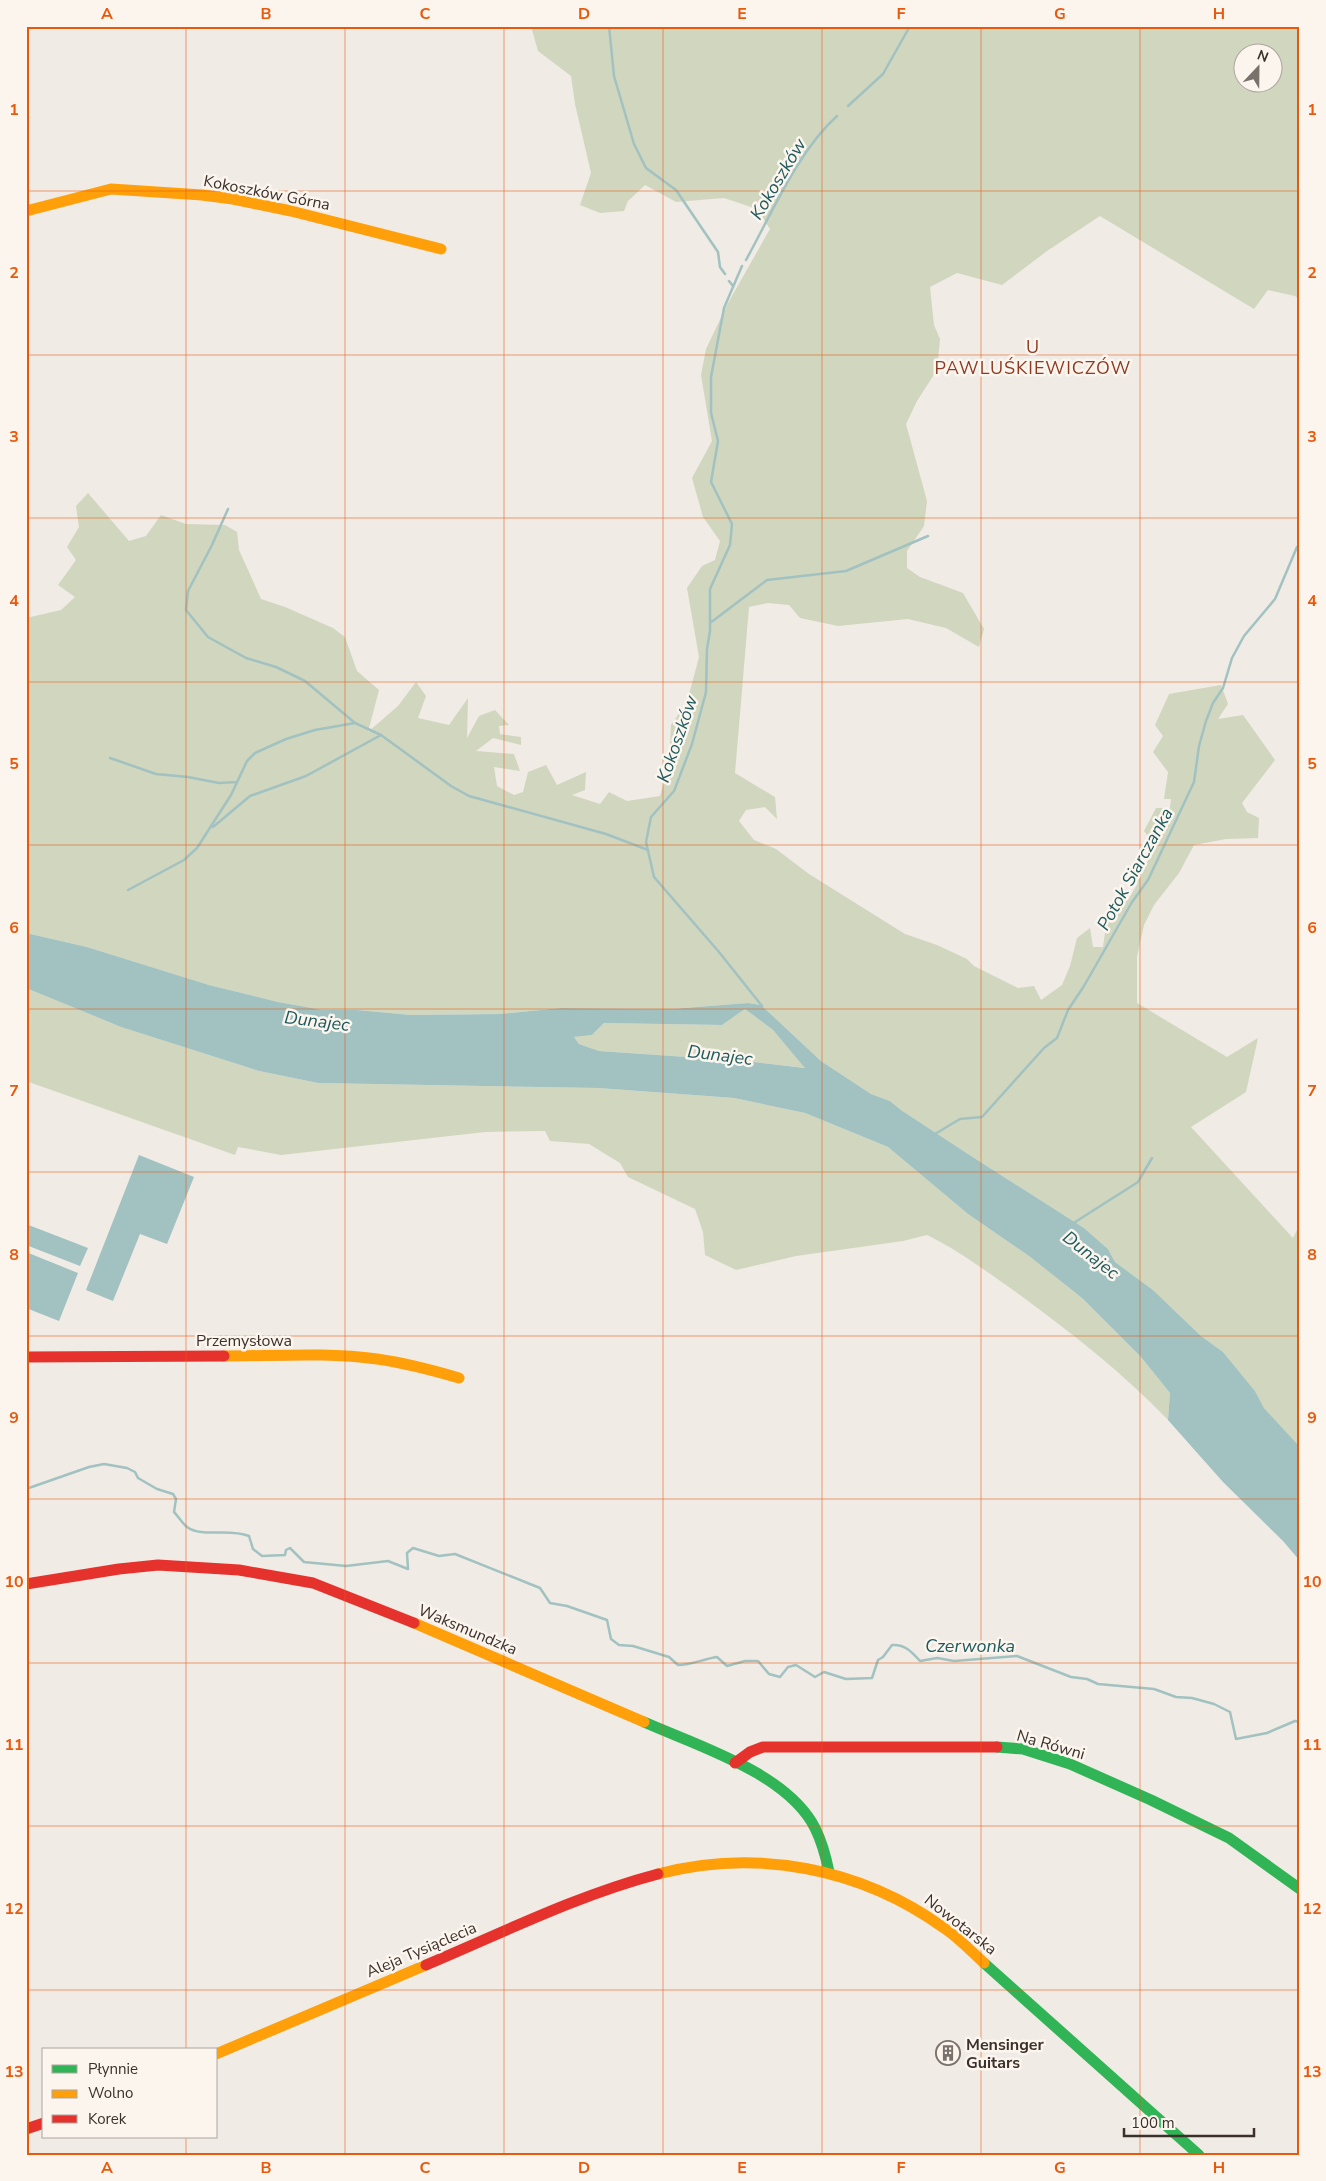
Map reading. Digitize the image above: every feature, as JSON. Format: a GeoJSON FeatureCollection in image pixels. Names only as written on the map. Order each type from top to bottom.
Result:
{"type":"FeatureCollection","features":[{"type":"Feature","properties":{"kind":"street","name":"Kokoszków Górna"},"geometry":{"type":"LineString","coordinates":[[26,211],[38,210],[111,189],[192,194],[233,199],[291,211],[441,249]]}},
{"type":"Feature","properties":{"kind":"street","name":"Przemysłowa"},"geometry":{"type":"LineString","coordinates":[[26,1357],[308,1356],[375,1359],[417,1366],[459,1378]]}},
{"type":"Feature","properties":{"kind":"street","name":"Waksmundzka"},"geometry":{"type":"LineString","coordinates":[[26,1584],[158,1564],[248,1571],[313,1583],[384,1610],[736,1762],[766,1778],[790,1797],[810,1820],[819,1835],[827,1857],[829,1872]]}},
{"type":"Feature","properties":{"kind":"street","name":"Na Równi"},"geometry":{"type":"LineString","coordinates":[[736,1762],[750,1752],[763,1747],[986,1746],[1022,1750],[1070,1764],[1151,1800],[1229,1838],[1300,1889]]}},
{"type":"Feature","properties":{"kind":"street","name":"Nowotarska"},"geometry":{"type":"LineString","coordinates":[[640,1877],[686,1866],[738,1861],[792,1864],[829,1872],[861,1882],[900,1899],[945,1928],[1199,2155]]}},
{"type":"Feature","properties":{"kind":"street","name":"Aleja Tysiąclecia"},"geometry":{"type":"LineString","coordinates":[[218,2053],[580,1899],[640,1877]]}},
{"type":"Feature","properties":{"kind":"street"},"geometry":{"type":"LineString","coordinates":[[26,2129],[42,2124]]}},
{"type":"Feature","properties":{"kind":"green space"},"geometry":{"type":"Polygon","coordinates":[[[531,26],[1300,26],[1300,300],[1295,296],[1268,290],[1254,309],[1100,216],[1047,251],[1002,285],[957,273],[930,287],[934,325],[940,339],[937,370],[917,401],[906,424],[927,501],[924,526],[907,551],[907,568],[920,577],[963,593],[984,629],[979,647],[946,628],[908,619],[838,626],[800,618],[789,605],[768,603],[749,607],[735,773],[775,797],[777,819],[765,807],[746,810],[739,821],[754,840],[776,849],[809,874],[905,934],[937,945],[967,959],[974,966],[1018,988],[1034,986],[1041,1000],[1062,985],[1070,966],[1077,938],[1090,928],[1093,947],[1103,947],[1109,905],[1128,900],[1138,883],[1128,876],[1133,864],[1146,864],[1156,846],[1144,831],[1156,808],[1170,808],[1171,799],[1164,799],[1168,772],[1153,752],[1163,736],[1155,725],[1169,694],[1221,685],[1228,704],[1218,719],[1243,715],[1275,760],[1242,803],[1247,812],[1259,818],[1258,838],[1226,839],[1194,845],[1179,873],[1154,905],[1144,925],[1137,957],[1137,1003],[1227,1057],[1258,1038],[1246,1092],[1191,1127],[1293,1238],[1300,1224],[1300,1447],[1264,1408],[1255,1391],[1223,1352],[1201,1336],[1153,1290],[1115,1262],[1108,1249],[1084,1228],[968,1154],[890,1101],[871,1094],[821,1061],[761,1005],[748,1003],[671,1009],[561,1008],[500,1014],[411,1015],[357,1010],[323,1010],[278,1002],[209,985],[87,947],[26,933],[26,618],[61,610],[75,597],[58,585],[76,560],[67,547],[79,527],[76,506],[88,493],[129,541],[146,536],[161,515],[186,524],[225,525],[237,532],[239,550],[261,599],[285,607],[333,628],[345,637],[357,671],[379,690],[368,732],[398,706],[416,682],[426,696],[418,718],[449,725],[468,698],[467,738],[479,716],[495,710],[509,725],[499,726],[500,734],[521,737],[521,745],[493,738],[476,751],[514,754],[520,771],[494,767],[497,786],[514,795],[523,792],[528,772],[546,765],[557,785],[586,772],[585,790],[572,795],[600,804],[609,792],[627,801],[660,796],[669,765],[671,725],[687,702],[699,657],[687,588],[702,566],[715,560],[720,541],[703,517],[692,478],[712,441],[701,375],[706,349],[728,303],[770,229],[757,209],[724,198],[676,202],[645,185],[628,201],[624,211],[600,213],[580,205],[591,173],[575,104],[571,76],[538,51],[531,26]]]}},
{"type":"Feature","properties":{"kind":"green space"},"geometry":{"type":"Polygon","coordinates":[[[26,988],[121,1027],[259,1071],[318,1083],[598,1088],[734,1098],[805,1113],[888,1147],[968,1214],[1029,1256],[1082,1298],[1141,1357],[1170,1393],[1168,1420],[1115,1370],[1059,1324],[975,1263],[927,1235],[903,1241],[796,1256],[736,1270],[705,1255],[703,1232],[695,1209],[628,1177],[620,1163],[589,1144],[550,1141],[545,1131],[485,1132],[281,1155],[238,1147],[235,1155],[26,1081],[26,988]]]}},
{"type":"Feature","properties":{"kind":"green space"},"geometry":{"type":"Polygon","coordinates":[[[745,1009],[773,1030],[806,1068],[745,1061],[599,1051],[579,1044],[574,1037],[592,1035],[604,1023],[722,1025],[745,1009]]]}},
{"type":"Feature","properties":{"kind":"water","name":"Dunajec"},"geometry":{"type":"Polygon","coordinates":[[[26,933],[87,947],[209,985],[278,1002],[323,1010],[357,1010],[411,1015],[500,1014],[561,1008],[671,1009],[748,1003],[761,1005],[821,1061],[871,1094],[890,1101],[968,1154],[1084,1228],[1108,1249],[1115,1262],[1153,1290],[1201,1336],[1223,1352],[1255,1391],[1264,1408],[1300,1447],[1300,1561],[1283,1541],[1223,1482],[1168,1420],[1170,1393],[1141,1357],[1082,1298],[1029,1256],[968,1214],[888,1147],[805,1113],[734,1098],[598,1088],[318,1083],[259,1071],[121,1027],[26,988],[26,933]],[[745,1009],[722,1025],[604,1023],[592,1035],[574,1037],[579,1044],[599,1051],[745,1061],[805,1068],[773,1030],[745,1009]]]}},
{"type":"Feature","properties":{"kind":"water"},"geometry":{"type":"Polygon","coordinates":[[[139,1155],[194,1177],[167,1244],[140,1234],[113,1301],[86,1290],[139,1155]]]}},
{"type":"Feature","properties":{"kind":"water"},"geometry":{"type":"Polygon","coordinates":[[[26,1224],[88,1248],[80,1266],[26,1245],[26,1224]]]}},
{"type":"Feature","properties":{"kind":"water"},"geometry":{"type":"Polygon","coordinates":[[[26,1252],[78,1273],[59,1321],[26,1308],[26,1252]]]}},
{"type":"Feature","properties":{"kind":"waterway"},"geometry":{"type":"LineString","coordinates":[[609,26],[614,76],[634,144],[646,168],[676,190],[718,252],[720,267],[725,274]]}},
{"type":"Feature","properties":{"kind":"waterway","name":"Kokoszków"},"geometry":{"type":"LineString","coordinates":[[848,106],[883,74],[910,26]]}},
{"type":"Feature","properties":{"kind":"waterway","name":"Kokoszków"},"geometry":{"type":"LineString","coordinates":[[746,260],[798,165],[823,130],[837,116]]}},
{"type":"Feature","properties":{"kind":"waterway","name":"Kokoszków"},"geometry":{"type":"LineString","coordinates":[[742,266],[724,308],[711,377],[711,413],[718,441],[711,482],[732,524],[730,545],[710,589],[710,631],[707,649],[706,692],[692,744],[674,791],[651,817],[646,842],[654,877],[719,952],[762,1006]]}},
{"type":"Feature","properties":{"kind":"waterway","name":"Kokoszków"},"geometry":{"type":"LineString","coordinates":[[729,281],[733,286]]}},
{"type":"Feature","properties":{"kind":"waterway"},"geometry":{"type":"LineString","coordinates":[[228,509],[188,591],[186,610],[208,637],[246,658],[276,667],[305,681],[355,723],[381,735],[451,786],[469,796],[606,834],[648,850]]}},
{"type":"Feature","properties":{"kind":"waterway"},"geometry":{"type":"LineString","coordinates":[[710,623],[767,580],[846,571],[928,536]]}},
{"type":"Feature","properties":{"kind":"waterway","name":"Potok Siarczanka"},"geometry":{"type":"LineString","coordinates":[[935,1134],[960,1119],[982,1117],[1044,1048],[1057,1038],[1068,1010],[1084,986],[1132,902],[1148,880],[1194,782],[1199,746],[1206,721],[1213,703],[1223,688],[1232,658],[1244,636],[1275,599],[1297,547]]}},
{"type":"Feature","properties":{"kind":"waterway"},"geometry":{"type":"LineString","coordinates":[[128,890],[184,860],[197,848],[231,795],[247,761],[255,753],[286,739],[315,730],[355,723]]}},
{"type":"Feature","properties":{"kind":"waterway"},"geometry":{"type":"LineString","coordinates":[[213,827],[250,796],[306,776],[381,735]]}},
{"type":"Feature","properties":{"kind":"waterway"},"geometry":{"type":"LineString","coordinates":[[110,758],[156,774],[188,777],[219,783],[237,782]]}},
{"type":"Feature","properties":{"kind":"waterway","name":"Dunajec"},"geometry":{"type":"LineString","coordinates":[[1072,1224],[1138,1182],[1152,1158]]}},
{"type":"Feature","properties":{"kind":"waterway","name":"Czerwonka"},"geometry":{"type":"LineString","coordinates":[[26,1489],[89,1467],[104,1464],[127,1468],[135,1472],[138,1478],[157,1489],[173,1494],[176,1499],[174,1512],[187,1527],[200,1532],[233,1533],[249,1536],[253,1549],[262,1556],[285,1555],[286,1550],[290,1548],[304,1562],[346,1566],[388,1561],[408,1569],[407,1553],[413,1548],[439,1556],[455,1554],[540,1588],[550,1603],[567,1606],[607,1620],[611,1639],[619,1645],[633,1646],[669,1657],[678,1665],[717,1657],[727,1666],[745,1661],[758,1661],[769,1674],[780,1677],[788,1667],[796,1665],[815,1677],[824,1672],[846,1679],[872,1678],[878,1660],[883,1657],[892,1645],[897,1645],[904,1647],[920,1661],[937,1658],[954,1661],[1017,1656],[1071,1677],[1087,1679],[1098,1684],[1154,1689],[1176,1697],[1192,1698],[1214,1704],[1230,1712],[1236,1739],[1267,1733],[1295,1721],[1300,1722]]}},
{"type":"Feature","properties":{"kind":"traffic: fast"},"geometry":{"type":"LineString","coordinates":[[644,1722],[739,1763],[784,1792],[802,1809],[815,1828],[824,1850],[829,1872]]}},
{"type":"Feature","properties":{"kind":"traffic: fast"},"geometry":{"type":"LineString","coordinates":[[997,1747],[1023,1749],[1070,1764],[1151,1800],[1229,1838],[1300,1889]]}},
{"type":"Feature","properties":{"kind":"traffic: fast"},"geometry":{"type":"LineString","coordinates":[[984,1963],[1199,2155]]}},
{"type":"Feature","properties":{"kind":"traffic: slow"},"geometry":{"type":"LineString","coordinates":[[26,211],[111,189],[202,195],[233,199],[291,211],[441,249]]}},
{"type":"Feature","properties":{"kind":"traffic: slow"},"geometry":{"type":"LineString","coordinates":[[224,1356],[320,1355],[358,1357],[408,1365],[459,1378]]}},
{"type":"Feature","properties":{"kind":"traffic: slow"},"geometry":{"type":"LineString","coordinates":[[414,1623],[644,1722]]}},
{"type":"Feature","properties":{"kind":"traffic: slow"},"geometry":{"type":"LineString","coordinates":[[658,1874],[695,1866],[733,1863],[770,1864],[807,1869],[843,1878],[878,1891],[912,1907],[949,1932],[984,1963]]}},
{"type":"Feature","properties":{"kind":"traffic: slow"},"geometry":{"type":"LineString","coordinates":[[218,2053],[426,1965]]}},
{"type":"Feature","properties":{"kind":"traffic: jam"},"geometry":{"type":"LineString","coordinates":[[26,1357],[224,1356]]}},
{"type":"Feature","properties":{"kind":"traffic: jam"},"geometry":{"type":"LineString","coordinates":[[26,1584],[119,1569],[158,1565],[239,1570],[313,1583],[414,1623]]}},
{"type":"Feature","properties":{"kind":"traffic: jam"},"geometry":{"type":"LineString","coordinates":[[735,1763],[750,1752],[763,1747],[997,1747]]}},
{"type":"Feature","properties":{"kind":"traffic: jam"},"geometry":{"type":"LineString","coordinates":[[426,1965],[569,1904],[658,1874]]}},
{"type":"Feature","properties":{"kind":"traffic: jam"},"geometry":{"type":"LineString","coordinates":[[26,2129],[42,2124]]}},
{"type":"Feature","properties":{"kind":"place","name":"Mensinger Guitars"},"geometry":{"type":"Point","coordinates":[948,2053]}},
{"type":"Feature","properties":{"kind":"district","name":"U PAWLUŚKIEWICZÓW"},"geometry":{"type":"Point","coordinates":[1033,357]}}]}
